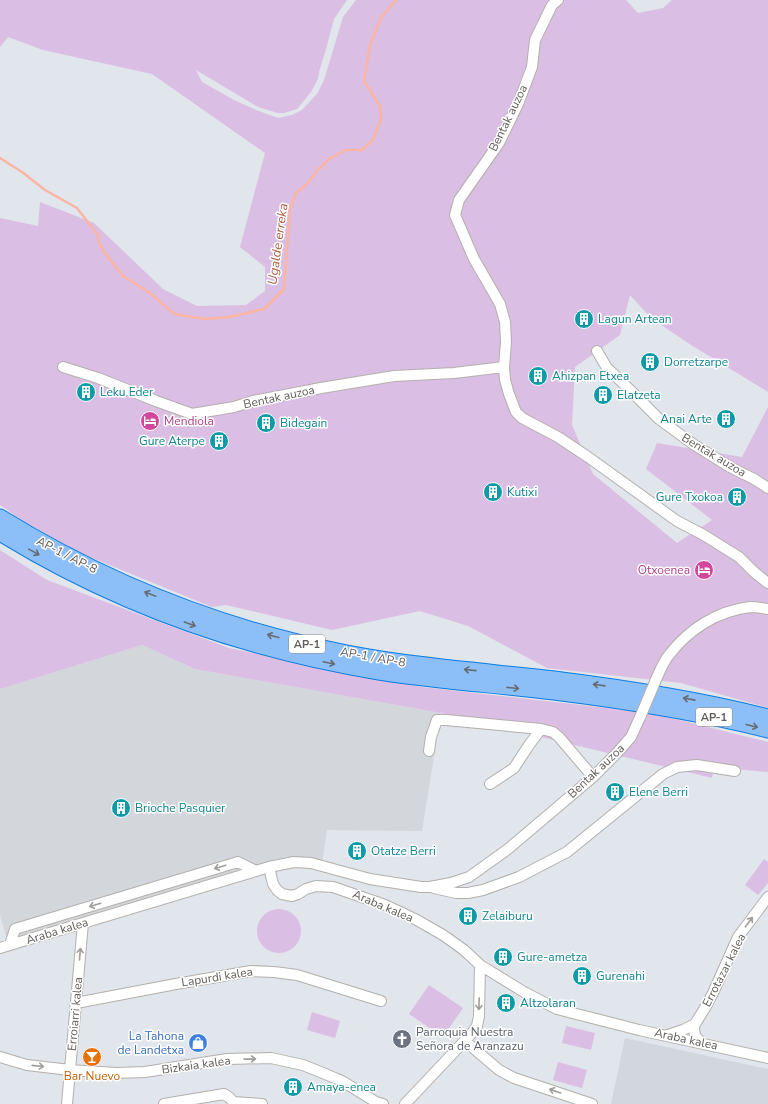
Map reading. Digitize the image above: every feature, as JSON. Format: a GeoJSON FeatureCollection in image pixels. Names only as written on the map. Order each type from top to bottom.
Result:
{"type":"FeatureCollection","features":[{"type":"Feature","properties":{"kind":"highway","name":"AP-1 / AP-8"},"geometry":{"type":"LineString","coordinates":[[0,518],[82,563],[146,592],[211,617],[278,637],[340,652],[381,659],[661,694],[705,702],[768,717]]}},
{"type":"Feature","properties":{"kind":"highway","name":"AP-1 / AP-8"},"geometry":{"type":"LineString","coordinates":[[0,533],[76,575],[140,604],[207,630],[275,650],[379,672],[555,692],[659,707],[703,715],[768,730]]}},
{"type":"Feature","properties":{"kind":"street","name":"Bentak auzoa"},"geometry":{"type":"LineString","coordinates":[[558,0],[552,6],[535,40],[532,67],[518,104],[498,143],[459,200],[455,215],[474,259],[500,304],[505,322],[506,342],[504,367],[505,380],[509,394],[516,412],[522,418],[558,437],[677,521],[702,534],[739,557],[768,583]]}},
{"type":"Feature","properties":{"kind":"street","name":"Bentak auzoa"},"geometry":{"type":"LineString","coordinates":[[597,351],[607,368],[659,419],[693,444],[768,488]]}},
{"type":"Feature","properties":{"kind":"street","name":"Bentak auzoa"},"geometry":{"type":"LineString","coordinates":[[63,366],[192,414],[234,407],[254,401],[321,388],[394,376],[454,373],[504,367]]}},
{"type":"Feature","properties":{"kind":"street","name":"Bentak auzoa"},"geometry":{"type":"LineString","coordinates":[[430,887],[451,883],[469,876],[508,849],[593,777],[631,737],[668,655],[688,634],[707,621],[729,611],[751,607],[768,609]]}},
{"type":"Feature","properties":{"kind":"street"},"geometry":{"type":"LineString","coordinates":[[429,751],[431,737],[437,720],[541,729],[553,732],[559,736],[593,777]]}},
{"type":"Feature","properties":{"kind":"street"},"geometry":{"type":"LineString","coordinates":[[490,784],[514,768],[541,729]]}},
{"type":"Feature","properties":{"kind":"street","name":"Bentak auzoa"},"geometry":{"type":"LineString","coordinates":[[269,867],[294,862],[311,863],[370,879],[430,887],[456,893],[468,893],[483,890],[519,876],[567,852],[663,774],[677,767],[697,765],[735,771]]}},
{"type":"Feature","properties":{"kind":"street"},"geometry":{"type":"LineString","coordinates":[[10,945],[15,929],[238,862],[256,871]]}},
{"type":"Feature","properties":{"kind":"street","name":"Araba kalea"},"geometry":{"type":"LineString","coordinates":[[0,948],[269,867],[276,890],[282,894],[292,896],[316,886],[333,887],[385,905],[415,919],[443,935],[464,950],[480,965],[524,992],[557,1009],[639,1030],[701,1042],[768,1058]]}},
{"type":"Feature","properties":{"kind":"street","name":"Errotazar kalea"},"geometry":{"type":"LineString","coordinates":[[695,1024],[706,1008],[738,937],[768,897]]}},
{"type":"Feature","properties":{"kind":"street","name":"Erroiarri kalea"},"geometry":{"type":"LineString","coordinates":[[68,1104],[83,923]]}},
{"type":"Feature","properties":{"kind":"street"},"geometry":{"type":"LineString","coordinates":[[406,1104],[465,1041],[477,1026],[480,965]]}},
{"type":"Feature","properties":{"kind":"street","name":"Lapurdi kalea"},"geometry":{"type":"LineString","coordinates":[[76,1003],[251,971],[274,972],[297,976],[381,1001]]}},
{"type":"Feature","properties":{"kind":"street"},"geometry":{"type":"LineString","coordinates":[[668,1035],[695,1024]]}},
{"type":"Feature","properties":{"kind":"street"},"geometry":{"type":"LineString","coordinates":[[695,1024],[695,1036],[701,1042]]}},
{"type":"Feature","properties":{"kind":"street"},"geometry":{"type":"LineString","coordinates":[[465,1041],[499,1070],[514,1078],[592,1104]]}},
{"type":"Feature","properties":{"kind":"street","name":"Bizkaia kalea"},"geometry":{"type":"LineString","coordinates":[[0,1057],[27,1065],[116,1073],[145,1072],[227,1059],[271,1058],[303,1065],[318,1071],[342,1081],[376,1102],[383,1104]]}},
{"type":"Feature","properties":{"kind":"street"},"geometry":{"type":"LineString","coordinates":[[164,1104],[224,1094],[233,1102],[262,1104]]}},
{"type":"Feature","properties":{"kind":"shaded area"},"geometry":{"type":"Polygon","coordinates":[[[0,0],[347,0],[334,19],[318,79],[311,92],[297,109],[284,113],[278,113],[258,107],[196,70],[202,82],[234,100],[278,118],[292,115],[302,110],[317,94],[324,80],[343,17],[356,0],[626,0],[638,13],[663,8],[672,0],[768,0],[768,392],[691,345],[651,318],[630,295],[620,335],[575,367],[572,425],[593,474],[677,543],[712,520],[646,469],[657,443],[742,457],[768,407],[768,708],[681,683],[547,668],[468,626],[420,611],[332,630],[226,605],[212,607],[80,553],[23,521],[0,505],[0,218],[38,226],[40,202],[94,223],[163,289],[197,306],[246,305],[265,291],[265,267],[240,247],[265,153],[152,74],[43,50],[8,37],[0,47],[0,0]]]}},
{"type":"Feature","properties":{"kind":"shaded area"},"geometry":{"type":"Polygon","coordinates":[[[0,550],[47,580],[229,648],[422,687],[659,715],[768,742],[768,772],[714,767],[712,778],[441,713],[195,669],[142,645],[0,689],[0,550]]]}},
{"type":"Feature","properties":{"kind":"shaded area"},"geometry":{"type":"Polygon","coordinates":[[[142,645],[195,669],[441,713],[422,831],[327,830],[321,870],[292,865],[7,940],[0,915],[0,689],[142,645]]]}},
{"type":"Feature","properties":{"kind":"shaded area"},"geometry":{"type":"Polygon","coordinates":[[[764,859],[768,862],[768,883],[758,895],[745,885],[764,859]]]}},
{"type":"Feature","properties":{"kind":"shaded area"},"geometry":{"type":"Polygon","coordinates":[[[275,909],[283,909],[295,915],[301,927],[301,935],[295,947],[283,953],[275,953],[263,947],[257,935],[257,927],[263,915],[275,909]]]}},
{"type":"Feature","properties":{"kind":"shaded area"},"geometry":{"type":"Polygon","coordinates":[[[429,985],[463,1008],[443,1037],[409,1014],[429,985]]]}},
{"type":"Feature","properties":{"kind":"shaded area"},"geometry":{"type":"Polygon","coordinates":[[[312,1012],[340,1021],[335,1038],[307,1030],[312,1012]]]}},
{"type":"Feature","properties":{"kind":"shaded area"},"geometry":{"type":"Polygon","coordinates":[[[566,1026],[595,1033],[591,1050],[562,1043],[566,1026]]]}},
{"type":"Feature","properties":{"kind":"shaded area"},"geometry":{"type":"Polygon","coordinates":[[[625,1038],[768,1069],[768,1104],[611,1104],[625,1038]]]}},
{"type":"Feature","properties":{"kind":"shaded area"},"geometry":{"type":"Polygon","coordinates":[[[558,1062],[587,1070],[582,1088],[553,1080],[558,1062]]]}},
{"type":"Feature","properties":{"kind":"waterway","name":"Ugalde erreka"},"geometry":{"type":"LineString","coordinates":[[0,158],[22,172],[45,190],[77,208],[98,235],[99,243],[105,253],[123,276],[150,293],[174,314],[205,319],[230,317],[264,309],[284,289],[290,209],[296,193],[306,185],[329,159],[346,150],[362,150],[373,140],[381,119],[380,106],[364,81],[370,45],[381,18],[396,0]]}},
{"type":"Feature","properties":{"kind":"place","name":"Lagun Artean"},"geometry":{"type":"Point","coordinates":[584,319]}},
{"type":"Feature","properties":{"kind":"place","name":"Dorretzarpe"},"geometry":{"type":"Point","coordinates":[650,362]}},
{"type":"Feature","properties":{"kind":"place","name":"Ahizpan Etxea"},"geometry":{"type":"Point","coordinates":[538,376]}},
{"type":"Feature","properties":{"kind":"place","name":"Leku Eder"},"geometry":{"type":"Point","coordinates":[86,392]}},
{"type":"Feature","properties":{"kind":"place","name":"Elatzeta"},"geometry":{"type":"Point","coordinates":[603,395]}},
{"type":"Feature","properties":{"kind":"place","name":"Anai Arte"},"geometry":{"type":"Point","coordinates":[726,419]}},
{"type":"Feature","properties":{"kind":"place","name":"Mendiola"},"geometry":{"type":"Point","coordinates":[150,421]}},
{"type":"Feature","properties":{"kind":"place","name":"Bidegain"},"geometry":{"type":"Point","coordinates":[266,423]}},
{"type":"Feature","properties":{"kind":"place","name":"Gure Aterpe"},"geometry":{"type":"Point","coordinates":[219,441]}},
{"type":"Feature","properties":{"kind":"place","name":"Kutixi"},"geometry":{"type":"Point","coordinates":[493,492]}},
{"type":"Feature","properties":{"kind":"place","name":"Gure Txokoa"},"geometry":{"type":"Point","coordinates":[737,497]}},
{"type":"Feature","properties":{"kind":"place","name":"Otxoenea"},"geometry":{"type":"Point","coordinates":[704,570]}},
{"type":"Feature","properties":{"kind":"place","name":"Elene Berri"},"geometry":{"type":"Point","coordinates":[615,792]}},
{"type":"Feature","properties":{"kind":"place","name":"Brioche Pasquier"},"geometry":{"type":"Point","coordinates":[121,808]}},
{"type":"Feature","properties":{"kind":"place","name":"Otatze Berri"},"geometry":{"type":"Point","coordinates":[357,851]}},
{"type":"Feature","properties":{"kind":"place","name":"Zelaiburu"},"geometry":{"type":"Point","coordinates":[468,916]}},
{"type":"Feature","properties":{"kind":"place","name":"Gure-ametza"},"geometry":{"type":"Point","coordinates":[503,957]}},
{"type":"Feature","properties":{"kind":"place","name":"Gurenahi"},"geometry":{"type":"Point","coordinates":[582,976]}},
{"type":"Feature","properties":{"kind":"place","name":"Altzolaran"},"geometry":{"type":"Point","coordinates":[506,1003]}},
{"type":"Feature","properties":{"kind":"place","name":"Parroquia Nuestra Señora de Aranzazu"},"geometry":{"type":"Point","coordinates":[402,1039]}},
{"type":"Feature","properties":{"kind":"place","name":"La Tahona de Landetxa"},"geometry":{"type":"Point","coordinates":[198,1043]}},
{"type":"Feature","properties":{"kind":"place","name":"Bar Nuevo"},"geometry":{"type":"Point","coordinates":[92,1057]}},
{"type":"Feature","properties":{"kind":"place","name":"Amaya-enea"},"geometry":{"type":"Point","coordinates":[293,1087]}}]}
